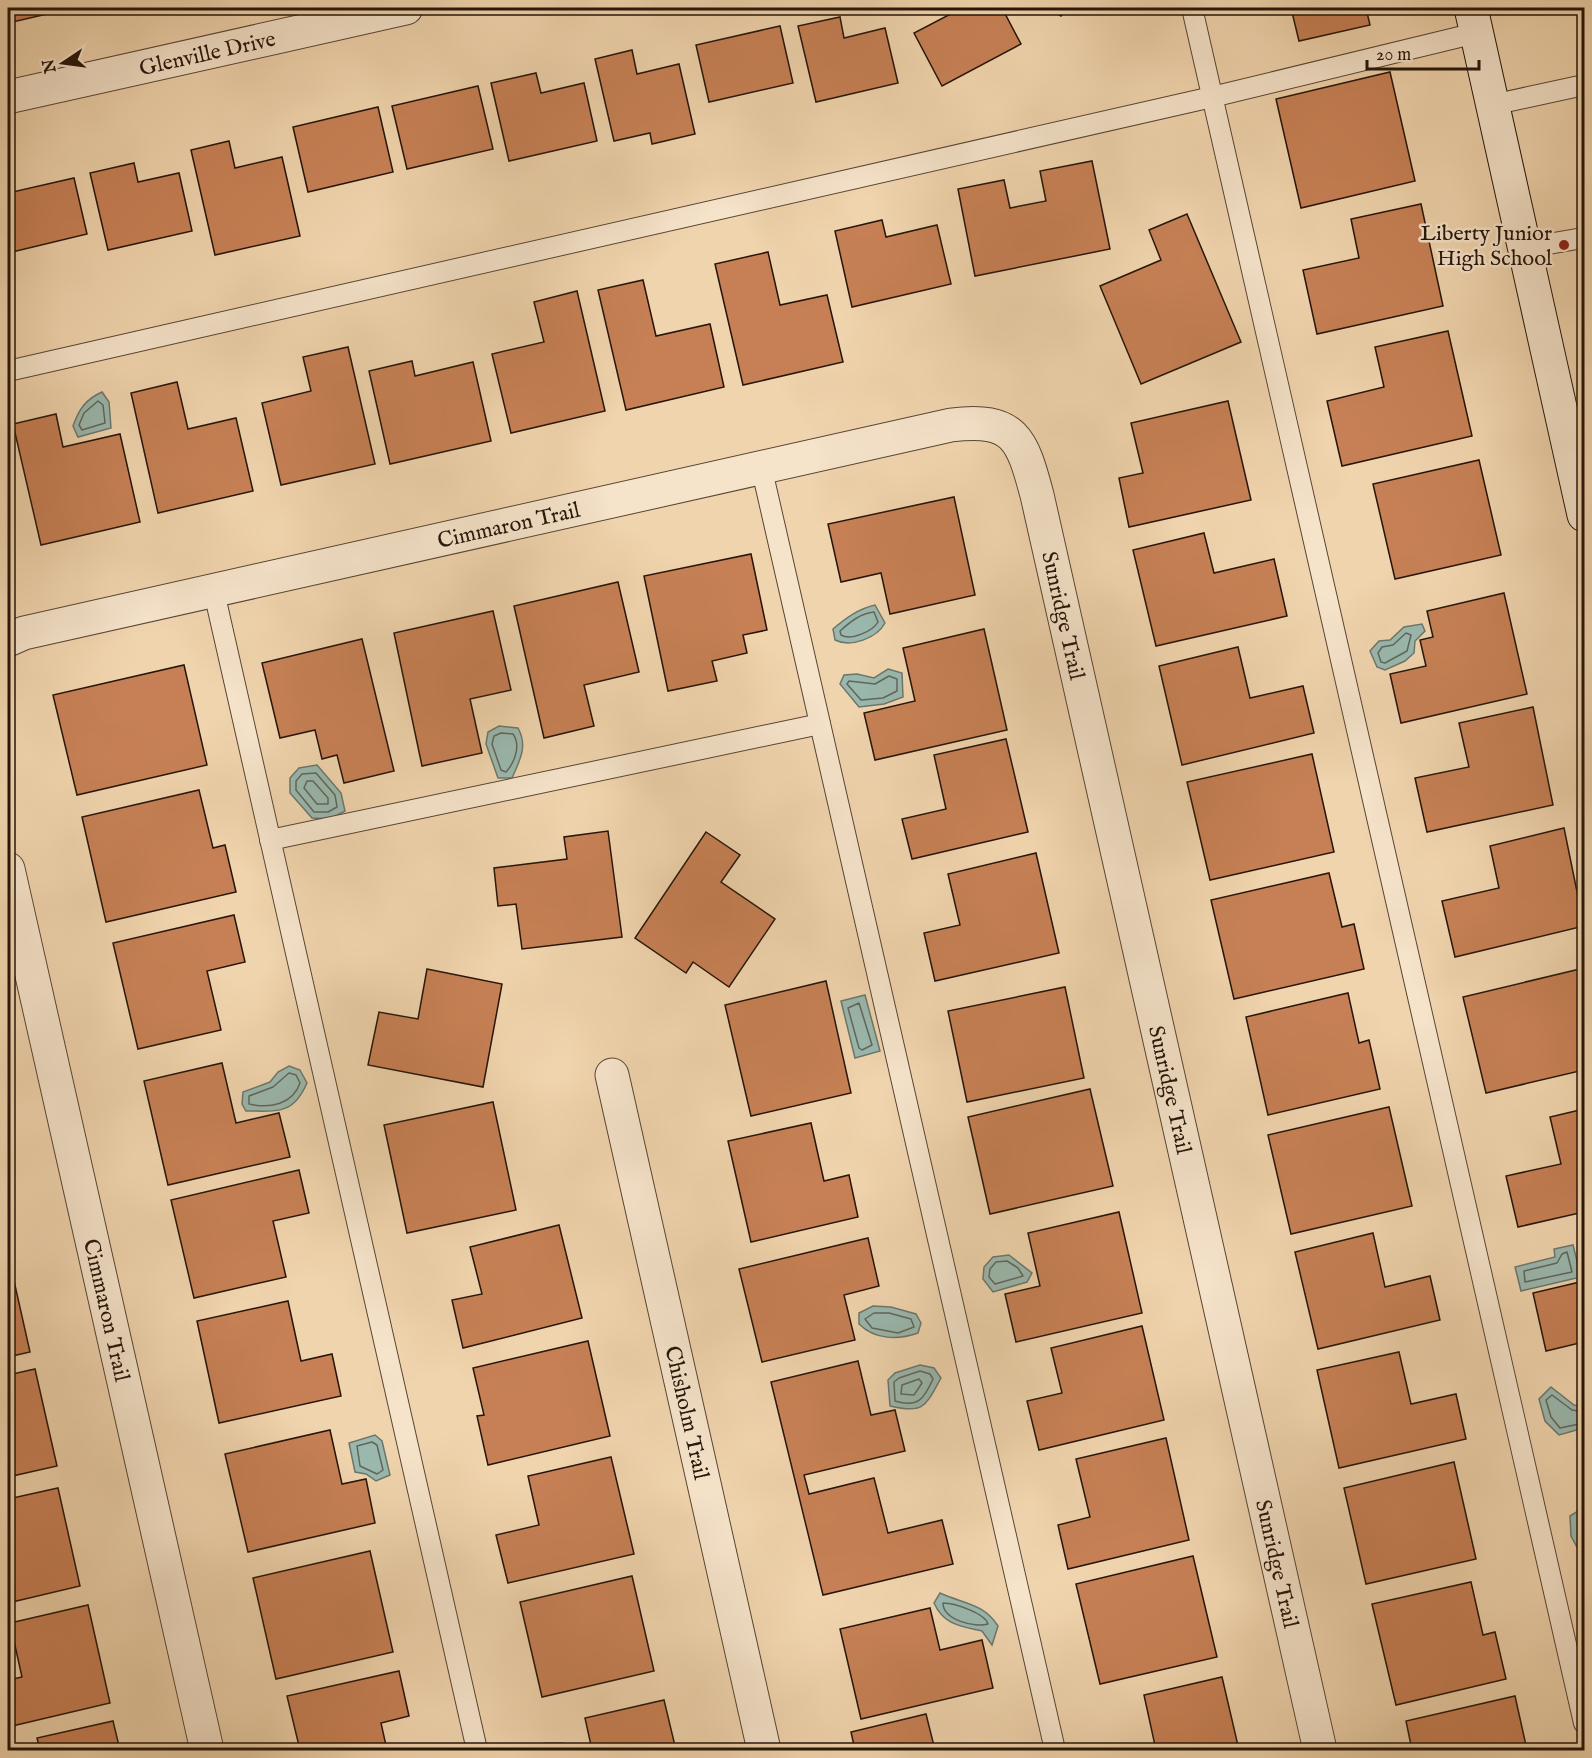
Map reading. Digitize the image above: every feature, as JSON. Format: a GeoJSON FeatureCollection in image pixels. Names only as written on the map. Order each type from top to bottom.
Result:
{"type":"FeatureCollection","features":[{"type":"Feature","properties":{"kind":"street","name":"Glenville Drive"},"geometry":{"type":"LineString","coordinates":[[8,97],[292,20],[406,8]]}},
{"type":"Feature","properties":{"kind":"street"},"geometry":{"type":"LineString","coordinates":[[1474,20],[1584,515]]}},
{"type":"Feature","properties":{"kind":"street","name":"Cimmaron Trail"},"geometry":{"type":"LineString","coordinates":[[8,640],[24,633],[214,592],[760,466],[979,422],[1012,433]]}},
{"type":"Feature","properties":{"kind":"street","name":"Sunridge Trail"},"geometry":{"type":"LineString","coordinates":[[1012,433],[1027,455],[1037,495],[1320,1750]]}},
{"type":"Feature","properties":{"kind":"street","name":"Cimmaron Trail"},"geometry":{"type":"LineString","coordinates":[[8,869],[207,1750]]}},
{"type":"Feature","properties":{"kind":"street","name":"Chisholm Trail"},"geometry":{"type":"LineString","coordinates":[[612,1075],[765,1750]]}},
{"type":"Feature","properties":{"kind":"lane"},"geometry":{"type":"LineString","coordinates":[[1192,8],[1584,1723]]}},
{"type":"Feature","properties":{"kind":"lane"},"geometry":{"type":"LineString","coordinates":[[8,371],[1212,97],[1474,20]]}},
{"type":"Feature","properties":{"kind":"lane"},"geometry":{"type":"LineString","coordinates":[[1492,105],[1584,85]]}},
{"type":"Feature","properties":{"kind":"lane"},"geometry":{"type":"LineString","coordinates":[[1525,248],[1577,239],[1584,241]]}},
{"type":"Feature","properties":{"kind":"lane"},"geometry":{"type":"LineString","coordinates":[[760,466],[1054,1750]]}},
{"type":"Feature","properties":{"kind":"lane"},"geometry":{"type":"LineString","coordinates":[[214,592],[477,1750]]}},
{"type":"Feature","properties":{"kind":"lane"},"geometry":{"type":"LineString","coordinates":[[270,840],[820,724]]}},
{"type":"Feature","properties":{"kind":"water"},"geometry":{"type":"Polygon","coordinates":[[[102,392],[109,402],[111,428],[78,437],[73,426],[78,414],[87,401],[102,392]]]}},
{"type":"Feature","properties":{"kind":"water"},"geometry":{"type":"Polygon","coordinates":[[[875,605],[885,623],[876,633],[856,642],[835,640],[833,629],[852,614],[875,605]]]}},
{"type":"Feature","properties":{"kind":"water"},"geometry":{"type":"Polygon","coordinates":[[[1422,624],[1425,631],[1415,641],[1414,653],[1405,661],[1385,670],[1377,667],[1370,651],[1379,641],[1390,640],[1404,627],[1422,624]]]}},
{"type":"Feature","properties":{"kind":"water"},"geometry":{"type":"Polygon","coordinates":[[[888,669],[902,673],[903,697],[884,704],[859,707],[840,684],[844,675],[857,674],[874,678],[888,669]]]}},
{"type":"Feature","properties":{"kind":"water"},"geometry":{"type":"Polygon","coordinates":[[[499,726],[518,728],[521,735],[522,753],[512,778],[498,778],[486,744],[488,732],[499,726]]]}},
{"type":"Feature","properties":{"kind":"water"},"geometry":{"type":"Polygon","coordinates":[[[317,765],[341,793],[345,811],[330,819],[312,818],[290,793],[290,778],[299,768],[317,765]]]}},
{"type":"Feature","properties":{"kind":"water"},"geometry":{"type":"Polygon","coordinates":[[[865,995],[880,1051],[855,1058],[841,1001],[865,995]]]}},
{"type":"Feature","properties":{"kind":"water"},"geometry":{"type":"Polygon","coordinates":[[[289,1066],[300,1070],[307,1083],[296,1101],[276,1111],[246,1111],[242,1104],[243,1092],[270,1082],[278,1072],[289,1066]]]}},
{"type":"Feature","properties":{"kind":"water"},"geometry":{"type":"Polygon","coordinates":[[[1573,1245],[1581,1277],[1521,1291],[1515,1267],[1555,1257],[1554,1249],[1573,1245]]]}},
{"type":"Feature","properties":{"kind":"water"},"geometry":{"type":"Polygon","coordinates":[[[1009,1255],[1032,1273],[1027,1282],[993,1292],[983,1279],[984,1267],[993,1257],[1009,1255]]]}},
{"type":"Feature","properties":{"kind":"water"},"geometry":{"type":"Polygon","coordinates":[[[873,1306],[891,1307],[916,1314],[921,1323],[918,1333],[903,1337],[887,1337],[865,1329],[859,1324],[859,1313],[873,1306]]]}},
{"type":"Feature","properties":{"kind":"water"},"geometry":{"type":"Polygon","coordinates":[[[920,1365],[934,1368],[941,1378],[927,1402],[910,1409],[890,1406],[888,1380],[895,1373],[920,1365]]]}},
{"type":"Feature","properties":{"kind":"water"},"geometry":{"type":"Polygon","coordinates":[[[1551,1387],[1574,1405],[1583,1406],[1584,1428],[1559,1435],[1545,1421],[1539,1399],[1551,1387]]]}},
{"type":"Feature","properties":{"kind":"water"},"geometry":{"type":"Polygon","coordinates":[[[375,1435],[382,1441],[390,1475],[376,1481],[366,1474],[355,1472],[349,1443],[375,1435]]]}},
{"type":"Feature","properties":{"kind":"water"},"geometry":{"type":"Polygon","coordinates":[[[1578,1511],[1584,1512],[1584,1549],[1577,1547],[1571,1536],[1570,1516],[1578,1511]]]}},
{"type":"Feature","properties":{"kind":"water"},"geometry":{"type":"Polygon","coordinates":[[[940,1593],[979,1608],[992,1618],[998,1626],[992,1645],[982,1631],[954,1623],[943,1616],[934,1603],[940,1593]]]}},
{"type":"Feature","properties":{"kind":"water"},"geometry":{"type":"Polygon","coordinates":[[[544,1743],[563,1743],[579,1750],[533,1750],[544,1743]]]}},
{"type":"Feature","properties":{"kind":"building"},"geometry":{"type":"Polygon","coordinates":[[[8,8],[69,8],[69,9],[8,23],[8,8]]]}},
{"type":"Feature","properties":{"kind":"building"},"geometry":{"type":"Polygon","coordinates":[[[962,8],[1002,8],[1021,44],[942,86],[914,33],[962,8]]]}},
{"type":"Feature","properties":{"kind":"building"},"geometry":{"type":"Polygon","coordinates":[[[1048,8],[1067,8],[1061,16],[1048,8]]]}},
{"type":"Feature","properties":{"kind":"building"},"geometry":{"type":"Polygon","coordinates":[[[1291,8],[1366,8],[1370,25],[1299,41],[1291,8]]]}},
{"type":"Feature","properties":{"kind":"building"},"geometry":{"type":"Polygon","coordinates":[[[840,17],[844,38],[885,28],[898,83],[816,102],[798,26],[840,17]]]}},
{"type":"Feature","properties":{"kind":"building"},"geometry":{"type":"Polygon","coordinates":[[[780,26],[793,83],[709,102],[696,45],[780,26]]]}},
{"type":"Feature","properties":{"kind":"building"},"geometry":{"type":"Polygon","coordinates":[[[632,50],[637,74],[679,64],[695,134],[652,144],[650,133],[614,141],[595,59],[632,50]]]}},
{"type":"Feature","properties":{"kind":"building"},"geometry":{"type":"Polygon","coordinates":[[[1390,72],[1415,181],[1301,208],[1276,99],[1390,72]]]}},
{"type":"Feature","properties":{"kind":"building"},"geometry":{"type":"Polygon","coordinates":[[[536,73],[541,93],[584,83],[597,141],[509,161],[491,83],[536,73]]]}},
{"type":"Feature","properties":{"kind":"building"},"geometry":{"type":"Polygon","coordinates":[[[478,86],[493,149],[407,169],[392,106],[478,86]]]}},
{"type":"Feature","properties":{"kind":"building"},"geometry":{"type":"Polygon","coordinates":[[[378,107],[393,172],[308,192],[293,127],[378,107]]]}},
{"type":"Feature","properties":{"kind":"building"},"geometry":{"type":"Polygon","coordinates":[[[229,141],[235,168],[282,157],[300,236],[215,255],[191,150],[229,141]]]}},
{"type":"Feature","properties":{"kind":"building"},"geometry":{"type":"Polygon","coordinates":[[[1092,161],[1110,249],[975,276],[958,189],[1004,180],[1010,208],[1046,201],[1040,171],[1092,161]]]}},
{"type":"Feature","properties":{"kind":"building"},"geometry":{"type":"Polygon","coordinates":[[[134,163],[138,182],[179,173],[192,231],[108,250],[90,173],[134,163]]]}},
{"type":"Feature","properties":{"kind":"building"},"geometry":{"type":"Polygon","coordinates":[[[74,178],[87,234],[8,253],[8,193],[74,178]]]}},
{"type":"Feature","properties":{"kind":"building"},"geometry":{"type":"Polygon","coordinates":[[[1421,204],[1443,306],[1317,334],[1303,270],[1359,258],[1351,219],[1421,204]]]}},
{"type":"Feature","properties":{"kind":"building"},"geometry":{"type":"Polygon","coordinates":[[[1187,214],[1241,342],[1141,384],[1100,286],[1161,260],[1149,230],[1187,214]]]}},
{"type":"Feature","properties":{"kind":"building"},"geometry":{"type":"Polygon","coordinates":[[[882,220],[886,237],[937,225],[951,284],[852,307],[835,231],[882,220]]]}},
{"type":"Feature","properties":{"kind":"building"},"geometry":{"type":"Polygon","coordinates":[[[768,252],[780,305],[827,295],[843,362],[743,385],[715,264],[768,252]]]}},
{"type":"Feature","properties":{"kind":"building"},"geometry":{"type":"Polygon","coordinates":[[[643,280],[656,336],[710,324],[724,387],[626,410],[598,290],[643,280]]]}},
{"type":"Feature","properties":{"kind":"building"},"geometry":{"type":"Polygon","coordinates":[[[577,291],[605,411],[511,433],[492,354],[544,342],[534,302],[577,291]]]}},
{"type":"Feature","properties":{"kind":"building"},"geometry":{"type":"Polygon","coordinates":[[[1448,331],[1472,436],[1342,466],[1327,401],[1384,387],[1375,347],[1448,331]]]}},
{"type":"Feature","properties":{"kind":"building"},"geometry":{"type":"Polygon","coordinates":[[[348,347],[375,464],[281,485],[262,403],[311,391],[303,357],[348,347]]]}},
{"type":"Feature","properties":{"kind":"building"},"geometry":{"type":"Polygon","coordinates":[[[412,361],[415,376],[473,362],[491,441],[390,464],[369,371],[412,361]]]}},
{"type":"Feature","properties":{"kind":"building"},"geometry":{"type":"Polygon","coordinates":[[[177,382],[188,429],[236,418],[253,491],[158,513],[131,393],[177,382]]]}},
{"type":"Feature","properties":{"kind":"building"},"geometry":{"type":"Polygon","coordinates":[[[1228,401],[1251,500],[1129,527],[1119,478],[1143,473],[1131,423],[1228,401]]]}},
{"type":"Feature","properties":{"kind":"building"},"geometry":{"type":"Polygon","coordinates":[[[56,414],[63,447],[120,434],[140,522],[41,545],[13,424],[56,414]]]}},
{"type":"Feature","properties":{"kind":"building"},"geometry":{"type":"Polygon","coordinates":[[[1479,460],[1501,555],[1395,579],[1373,484],[1479,460]]]}},
{"type":"Feature","properties":{"kind":"building"},"geometry":{"type":"Polygon","coordinates":[[[954,497],[975,595],[890,614],[881,573],[841,582],[828,524],[954,497]]]}},
{"type":"Feature","properties":{"kind":"building"},"geometry":{"type":"Polygon","coordinates":[[[1204,533],[1214,573],[1274,559],[1287,616],[1156,646],[1133,550],[1204,533]]]}},
{"type":"Feature","properties":{"kind":"building"},"geometry":{"type":"Polygon","coordinates":[[[751,554],[767,630],[743,635],[747,653],[712,661],[717,681],[668,691],[644,576],[751,554]]]}},
{"type":"Feature","properties":{"kind":"building"},"geometry":{"type":"Polygon","coordinates":[[[618,582],[639,672],[584,685],[594,726],[544,738],[514,606],[618,582]]]}},
{"type":"Feature","properties":{"kind":"building"},"geometry":{"type":"Polygon","coordinates":[[[1504,593],[1527,694],[1401,723],[1390,674],[1426,666],[1420,640],[1433,637],[1427,611],[1504,593]]]}},
{"type":"Feature","properties":{"kind":"building"},"geometry":{"type":"Polygon","coordinates":[[[493,611],[511,690],[470,699],[482,753],[422,766],[394,633],[493,611]]]}},
{"type":"Feature","properties":{"kind":"building"},"geometry":{"type":"Polygon","coordinates":[[[984,629],[1007,730],[875,760],[864,713],[915,701],[903,648],[984,629]]]}},
{"type":"Feature","properties":{"kind":"building"},"geometry":{"type":"Polygon","coordinates":[[[362,639],[394,771],[344,783],[337,755],[322,759],[315,730],[280,738],[262,663],[362,639]]]}},
{"type":"Feature","properties":{"kind":"building"},"geometry":{"type":"Polygon","coordinates":[[[1238,647],[1250,698],[1303,686],[1314,733],[1182,765],[1159,666],[1238,647]]]}},
{"type":"Feature","properties":{"kind":"building"},"geometry":{"type":"Polygon","coordinates":[[[184,665],[207,765],[77,795],[53,695],[184,665]]]}},
{"type":"Feature","properties":{"kind":"building"},"geometry":{"type":"Polygon","coordinates":[[[1533,707],[1553,805],[1427,832],[1415,778],[1469,767],[1459,723],[1533,707]]]}},
{"type":"Feature","properties":{"kind":"building"},"geometry":{"type":"Polygon","coordinates":[[[1006,739],[1028,832],[912,859],[902,819],[946,809],[934,755],[1006,739]]]}},
{"type":"Feature","properties":{"kind":"building"},"geometry":{"type":"Polygon","coordinates":[[[1312,754],[1334,852],[1210,880],[1187,782],[1312,754]]]}},
{"type":"Feature","properties":{"kind":"building"},"geometry":{"type":"Polygon","coordinates":[[[199,790],[213,848],[225,845],[236,892],[106,922],[82,817],[199,790]]]}},
{"type":"Feature","properties":{"kind":"building"},"geometry":{"type":"Polygon","coordinates":[[[1564,828],[1584,926],[1455,957],[1442,901],[1499,888],[1490,846],[1564,828]]]}},
{"type":"Feature","properties":{"kind":"building"},"geometry":{"type":"Polygon","coordinates":[[[608,831],[622,937],[522,949],[516,904],[498,906],[494,868],[567,859],[564,837],[608,831]]]}},
{"type":"Feature","properties":{"kind":"building"},"geometry":{"type":"Polygon","coordinates":[[[706,832],[740,855],[721,882],[775,919],[729,987],[693,962],[686,973],[635,938],[706,832]]]}},
{"type":"Feature","properties":{"kind":"building"},"geometry":{"type":"Polygon","coordinates":[[[1036,853],[1059,953],[935,981],[924,933],[960,925],[948,874],[1036,853]]]}},
{"type":"Feature","properties":{"kind":"building"},"geometry":{"type":"Polygon","coordinates":[[[1329,873],[1342,927],[1354,924],[1364,969],[1234,999],[1211,900],[1329,873]]]}},
{"type":"Feature","properties":{"kind":"building"},"geometry":{"type":"Polygon","coordinates":[[[234,915],[245,962],[207,971],[221,1030],[138,1049],[113,943],[234,915]]]}},
{"type":"Feature","properties":{"kind":"building"},"geometry":{"type":"Polygon","coordinates":[[[1584,968],[1584,1070],[1486,1093],[1463,997],[1584,968]]]}},
{"type":"Feature","properties":{"kind":"building"},"geometry":{"type":"Polygon","coordinates":[[[427,969],[502,984],[483,1087],[368,1065],[379,1012],[418,1019],[427,969]]]}},
{"type":"Feature","properties":{"kind":"building"},"geometry":{"type":"Polygon","coordinates":[[[826,981],[851,1093],[751,1116],[725,1005],[826,981]]]}},
{"type":"Feature","properties":{"kind":"building"},"geometry":{"type":"Polygon","coordinates":[[[1065,987],[1084,1078],[967,1102],[948,1011],[1065,987]]]}},
{"type":"Feature","properties":{"kind":"building"},"geometry":{"type":"Polygon","coordinates":[[[1348,993],[1359,1043],[1369,1040],[1380,1089],[1268,1115],[1246,1017],[1348,993]]]}},
{"type":"Feature","properties":{"kind":"building"},"geometry":{"type":"Polygon","coordinates":[[[222,1063],[236,1123],[279,1113],[290,1157],[168,1185],[144,1081],[222,1063]]]}},
{"type":"Feature","properties":{"kind":"building"},"geometry":{"type":"Polygon","coordinates":[[[1090,1089],[1113,1186],[990,1214],[968,1117],[1090,1089]]]}},
{"type":"Feature","properties":{"kind":"building"},"geometry":{"type":"Polygon","coordinates":[[[493,1102],[516,1210],[407,1233],[384,1125],[493,1102]]]}},
{"type":"Feature","properties":{"kind":"building"},"geometry":{"type":"Polygon","coordinates":[[[1389,1107],[1412,1206],[1291,1234],[1268,1135],[1389,1107]]]}},
{"type":"Feature","properties":{"kind":"building"},"geometry":{"type":"Polygon","coordinates":[[[1584,1109],[1584,1212],[1518,1227],[1506,1176],[1561,1164],[1550,1117],[1584,1109]]]}},
{"type":"Feature","properties":{"kind":"building"},"geometry":{"type":"Polygon","coordinates":[[[811,1123],[824,1181],[849,1175],[858,1217],[751,1242],[728,1141],[811,1123]]]}},
{"type":"Feature","properties":{"kind":"building"},"geometry":{"type":"Polygon","coordinates":[[[299,1170],[309,1213],[273,1221],[286,1277],[194,1298],[171,1200],[299,1170]]]}},
{"type":"Feature","properties":{"kind":"building"},"geometry":{"type":"Polygon","coordinates":[[[1119,1212],[1142,1313],[1016,1342],[1005,1294],[1040,1286],[1028,1233],[1119,1212]]]}},
{"type":"Feature","properties":{"kind":"building"},"geometry":{"type":"Polygon","coordinates":[[[559,1225],[582,1318],[463,1348],[452,1300],[482,1294],[470,1247],[559,1225]]]}},
{"type":"Feature","properties":{"kind":"building"},"geometry":{"type":"Polygon","coordinates":[[[1373,1233],[1385,1287],[1430,1276],[1440,1320],[1318,1349],[1295,1252],[1373,1233]]]}},
{"type":"Feature","properties":{"kind":"building"},"geometry":{"type":"Polygon","coordinates":[[[868,1238],[879,1286],[844,1295],[855,1340],[762,1362],[739,1269],[868,1238]]]}},
{"type":"Feature","properties":{"kind":"building"},"geometry":{"type":"Polygon","coordinates":[[[8,1254],[30,1352],[8,1357],[8,1254]]]}},
{"type":"Feature","properties":{"kind":"building"},"geometry":{"type":"Polygon","coordinates":[[[1584,1281],[1584,1342],[1546,1351],[1533,1293],[1584,1281]]]}},
{"type":"Feature","properties":{"kind":"building"},"geometry":{"type":"Polygon","coordinates":[[[288,1301],[301,1361],[332,1354],[341,1396],[219,1423],[197,1321],[288,1301]]]}},
{"type":"Feature","properties":{"kind":"building"},"geometry":{"type":"Polygon","coordinates":[[[1142,1326],[1164,1420],[1039,1450],[1027,1401],[1062,1393],[1051,1348],[1142,1326]]]}},
{"type":"Feature","properties":{"kind":"building"},"geometry":{"type":"Polygon","coordinates":[[[588,1341],[610,1436],[488,1465],[477,1416],[484,1415],[473,1368],[588,1341]]]}},
{"type":"Feature","properties":{"kind":"building"},"geometry":{"type":"Polygon","coordinates":[[[1399,1352],[1411,1404],[1456,1394],[1466,1439],[1339,1468],[1317,1370],[1399,1352]]]}},
{"type":"Feature","properties":{"kind":"building"},"geometry":{"type":"Polygon","coordinates":[[[858,1361],[871,1415],[895,1410],[905,1451],[804,1475],[809,1494],[874,1478],[888,1533],[942,1520],[953,1564],[823,1595],[771,1382],[858,1361]]]}},
{"type":"Feature","properties":{"kind":"building"},"geometry":{"type":"Polygon","coordinates":[[[35,1369],[57,1466],[8,1477],[8,1375],[35,1369]]]}},
{"type":"Feature","properties":{"kind":"building"},"geometry":{"type":"Polygon","coordinates":[[[330,1430],[342,1484],[366,1479],[375,1523],[248,1552],[225,1454],[330,1430]]]}},
{"type":"Feature","properties":{"kind":"building"},"geometry":{"type":"Polygon","coordinates":[[[1584,1433],[1584,1461],[1578,1435],[1584,1433]]]}},
{"type":"Feature","properties":{"kind":"building"},"geometry":{"type":"Polygon","coordinates":[[[1166,1438],[1189,1540],[1068,1569],[1058,1525],[1090,1517],[1076,1459],[1166,1438]]]}},
{"type":"Feature","properties":{"kind":"building"},"geometry":{"type":"Polygon","coordinates":[[[611,1457],[634,1554],[508,1583],[496,1535],[539,1525],[528,1476],[611,1457]]]}},
{"type":"Feature","properties":{"kind":"building"},"geometry":{"type":"Polygon","coordinates":[[[1454,1462],[1476,1559],[1366,1584],[1344,1488],[1454,1462]]]}},
{"type":"Feature","properties":{"kind":"building"},"geometry":{"type":"Polygon","coordinates":[[[58,1488],[80,1586],[8,1603],[8,1499],[58,1488]]]}},
{"type":"Feature","properties":{"kind":"building"},"geometry":{"type":"Polygon","coordinates":[[[370,1551],[393,1652],[276,1679],[253,1578],[370,1551]]]}},
{"type":"Feature","properties":{"kind":"building"},"geometry":{"type":"Polygon","coordinates":[[[1193,1556],[1217,1657],[1100,1684],[1076,1584],[1193,1556]]]}},
{"type":"Feature","properties":{"kind":"building"},"geometry":{"type":"Polygon","coordinates":[[[632,1576],[654,1671],[542,1697],[520,1602],[632,1576]]]}},
{"type":"Feature","properties":{"kind":"building"},"geometry":{"type":"Polygon","coordinates":[[[1471,1582],[1483,1635],[1495,1632],[1506,1679],[1396,1705],[1372,1604],[1471,1582]]]}},
{"type":"Feature","properties":{"kind":"building"},"geometry":{"type":"Polygon","coordinates":[[[88,1605],[110,1703],[8,1727],[8,1680],[22,1677],[10,1623],[88,1605]]]}},
{"type":"Feature","properties":{"kind":"building"},"geometry":{"type":"Polygon","coordinates":[[[930,1608],[940,1650],[982,1640],[993,1688],[861,1719],[840,1629],[930,1608]]]}},
{"type":"Feature","properties":{"kind":"building"},"geometry":{"type":"Polygon","coordinates":[[[399,1671],[409,1716],[381,1723],[387,1750],[300,1750],[287,1696],[399,1671]]]}},
{"type":"Feature","properties":{"kind":"building"},"geometry":{"type":"Polygon","coordinates":[[[1222,1677],[1239,1750],[1156,1750],[1144,1695],[1222,1677]]]}},
{"type":"Feature","properties":{"kind":"building"},"geometry":{"type":"Polygon","coordinates":[[[1515,1696],[1527,1750],[1412,1750],[1406,1721],[1515,1696]]]}},
{"type":"Feature","properties":{"kind":"building"},"geometry":{"type":"Polygon","coordinates":[[[664,1700],[676,1750],[592,1750],[585,1718],[664,1700]]]}},
{"type":"Feature","properties":{"kind":"building"},"geometry":{"type":"Polygon","coordinates":[[[926,1714],[935,1750],[855,1750],[851,1732],[926,1714]]]}},
{"type":"Feature","properties":{"kind":"building"},"geometry":{"type":"Polygon","coordinates":[[[113,1721],[120,1750],[40,1750],[37,1738],[113,1721]]]}},
{"type":"Feature","properties":{"kind":"place","name":"Liberty Junior High School"},"geometry":{"type":"Point","coordinates":[1564,245]}}]}
